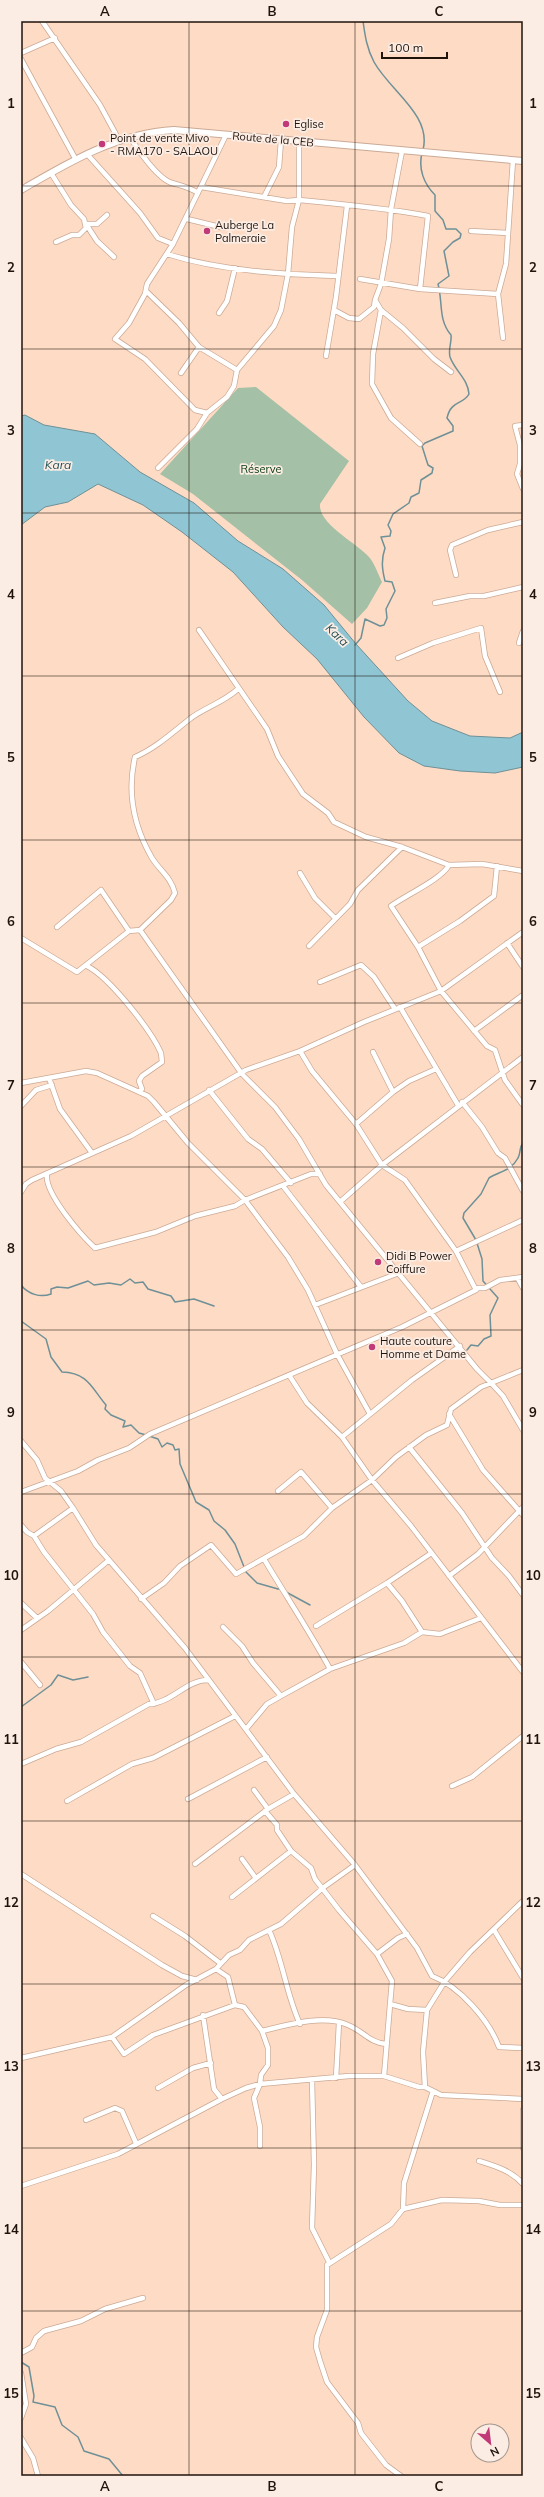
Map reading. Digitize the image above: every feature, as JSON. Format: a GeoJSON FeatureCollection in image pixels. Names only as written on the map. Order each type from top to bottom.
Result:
{"type":"FeatureCollection","features":[{"type":"Feature","properties":{"kind":"main road","name":"Route de la CEB"},"geometry":{"type":"LineString","coordinates":[[21,190],[76,160],[119,140],[155,131],[174,130],[523,161]]}},
{"type":"Feature","properties":{"kind":"street"},"geometry":{"type":"LineString","coordinates":[[42,21],[100,105],[119,140]]}},
{"type":"Feature","properties":{"kind":"street"},"geometry":{"type":"LineString","coordinates":[[21,53],[55,38]]}},
{"type":"Feature","properties":{"kind":"street"},"geometry":{"type":"LineString","coordinates":[[21,59],[76,160]]}},
{"type":"Feature","properties":{"kind":"street"},"geometry":{"type":"LineString","coordinates":[[207,413],[195,410],[145,358],[115,338],[129,323],[146,291],[147,284],[168,254],[187,219],[226,135]]}},
{"type":"Feature","properties":{"kind":"street"},"geometry":{"type":"LineString","coordinates":[[130,137],[137,149],[165,179],[171,183],[191,188],[198,193]]}},
{"type":"Feature","properties":{"kind":"street"},"geometry":{"type":"LineString","coordinates":[[264,197],[279,167],[281,140]]}},
{"type":"Feature","properties":{"kind":"street"},"geometry":{"type":"LineString","coordinates":[[158,468],[197,429],[207,413],[227,397],[234,386],[237,370],[274,326],[280,310],[288,274],[292,227],[299,200],[299,142]]}},
{"type":"Feature","properties":{"kind":"street"},"geometry":{"type":"LineString","coordinates":[[334,310],[349,318],[360,319],[374,307],[381,284],[389,239],[391,209],[402,151]]}},
{"type":"Feature","properties":{"kind":"street"},"geometry":{"type":"LineString","coordinates":[[88,154],[140,214],[158,238],[173,244]]}},
{"type":"Feature","properties":{"kind":"street"},"geometry":{"type":"LineString","coordinates":[[503,338],[498,294],[506,264],[513,160]]}},
{"type":"Feature","properties":{"kind":"street"},"geometry":{"type":"LineString","coordinates":[[51,173],[71,205],[84,219],[97,242],[114,257]]}},
{"type":"Feature","properties":{"kind":"street"},"geometry":{"type":"LineString","coordinates":[[201,187],[287,201],[299,200],[346,206],[391,209],[428,216],[420,289]]}},
{"type":"Feature","properties":{"kind":"street"},"geometry":{"type":"LineString","coordinates":[[326,356],[334,310],[346,206]]}},
{"type":"Feature","properties":{"kind":"street"},"geometry":{"type":"LineString","coordinates":[[86,224],[93,226],[107,215]]}},
{"type":"Feature","properties":{"kind":"street"},"geometry":{"type":"LineString","coordinates":[[187,219],[224,228]]}},
{"type":"Feature","properties":{"kind":"street"},"geometry":{"type":"LineString","coordinates":[[56,242],[72,235],[79,235],[86,228],[86,224]]}},
{"type":"Feature","properties":{"kind":"street"},"geometry":{"type":"LineString","coordinates":[[471,231],[508,233]]}},
{"type":"Feature","properties":{"kind":"street"},"geometry":{"type":"LineString","coordinates":[[168,254],[192,261],[235,268],[288,274],[337,276]]}},
{"type":"Feature","properties":{"kind":"street"},"geometry":{"type":"LineString","coordinates":[[219,313],[227,301],[235,268]]}},
{"type":"Feature","properties":{"kind":"street"},"geometry":{"type":"LineString","coordinates":[[360,279],[381,284],[420,289],[498,294]]}},
{"type":"Feature","properties":{"kind":"street"},"geometry":{"type":"LineString","coordinates":[[146,291],[179,323],[200,347],[237,370]]}},
{"type":"Feature","properties":{"kind":"street"},"geometry":{"type":"LineString","coordinates":[[376,300],[381,310],[404,328],[434,359],[451,372]]}},
{"type":"Feature","properties":{"kind":"street"},"geometry":{"type":"LineString","coordinates":[[381,310],[373,354],[372,384],[391,418],[420,444]]}},
{"type":"Feature","properties":{"kind":"street"},"geometry":{"type":"LineString","coordinates":[[181,373],[200,347]]}},
{"type":"Feature","properties":{"kind":"street"},"geometry":{"type":"LineString","coordinates":[[523,425],[515,426],[520,445],[520,464],[517,474],[523,486]]}},
{"type":"Feature","properties":{"kind":"street"},"geometry":{"type":"LineString","coordinates":[[456,575],[450,550],[452,545],[488,530],[523,522]]}},
{"type":"Feature","properties":{"kind":"street"},"geometry":{"type":"LineString","coordinates":[[435,603],[470,596],[484,596],[523,586]]}},
{"type":"Feature","properties":{"kind":"street"},"geometry":{"type":"LineString","coordinates":[[398,658],[433,643],[481,628],[485,656],[500,692]]}},
{"type":"Feature","properties":{"kind":"street"},"geometry":{"type":"LineString","coordinates":[[199,630],[238,689],[243,693],[267,729],[278,756],[308,799],[324,810],[338,824],[366,837],[402,847],[449,865],[497,866],[523,871]]}},
{"type":"Feature","properties":{"kind":"street"},"geometry":{"type":"LineString","coordinates":[[519,642],[523,631]]}},
{"type":"Feature","properties":{"kind":"street"},"geometry":{"type":"LineString","coordinates":[[21,938],[77,972],[87,966],[129,931],[140,930],[171,900],[175,893],[173,883],[152,858],[132,808],[133,767],[135,757],[156,747],[162,740],[186,724],[189,719],[221,702],[238,689]]}},
{"type":"Feature","properties":{"kind":"street"},"geometry":{"type":"LineString","coordinates":[[309,946],[350,904],[358,890],[402,847]]}},
{"type":"Feature","properties":{"kind":"street"},"geometry":{"type":"LineString","coordinates":[[449,865],[442,874],[407,894],[391,906],[418,947],[441,991],[487,1046],[495,1050],[501,1072],[523,1105]]}},
{"type":"Feature","properties":{"kind":"street"},"geometry":{"type":"LineString","coordinates":[[418,947],[460,921],[494,896],[497,866]]}},
{"type":"Feature","properties":{"kind":"street"},"geometry":{"type":"LineString","coordinates":[[300,873],[315,898],[335,918]]}},
{"type":"Feature","properties":{"kind":"street"},"geometry":{"type":"LineString","coordinates":[[57,927],[101,890],[129,931]]}},
{"type":"Feature","properties":{"kind":"street"},"geometry":{"type":"LineString","coordinates":[[140,930],[242,1074],[282,1115],[299,1139],[326,1185],[341,1201],[432,1313],[503,1396],[523,1430]]}},
{"type":"Feature","properties":{"kind":"street"},"geometry":{"type":"LineString","coordinates":[[21,1192],[26,1184],[131,1136],[209,1090],[256,1066],[300,1051],[441,991],[523,932]]}},
{"type":"Feature","properties":{"kind":"street"},"geometry":{"type":"LineString","coordinates":[[507,943],[523,967]]}},
{"type":"Feature","properties":{"kind":"street"},"geometry":{"type":"LineString","coordinates":[[320,982],[361,965],[374,977],[398,1008],[436,1069],[460,1103],[482,1127],[498,1153],[505,1158],[523,1191]]}},
{"type":"Feature","properties":{"kind":"street"},"geometry":{"type":"LineString","coordinates":[[87,966],[98,971],[128,1006],[161,1053],[162,1062],[142,1076],[139,1081],[142,1089],[139,1092]]}},
{"type":"Feature","properties":{"kind":"street"},"geometry":{"type":"LineString","coordinates":[[474,1031],[523,995]]}},
{"type":"Feature","properties":{"kind":"street"},"geometry":{"type":"LineString","coordinates":[[300,1051],[312,1071],[356,1124],[382,1164],[405,1180],[456,1251],[476,1290]]}},
{"type":"Feature","properties":{"kind":"street"},"geometry":{"type":"LineString","coordinates":[[373,1052],[393,1092]]}},
{"type":"Feature","properties":{"kind":"street"},"geometry":{"type":"LineString","coordinates":[[341,1201],[382,1164],[460,1103],[523,1057]]}},
{"type":"Feature","properties":{"kind":"street"},"geometry":{"type":"LineString","coordinates":[[356,1124],[409,1080],[436,1069]]}},
{"type":"Feature","properties":{"kind":"street"},"geometry":{"type":"LineString","coordinates":[[21,1083],[75,1072],[97,1073],[139,1092],[154,1102],[188,1143],[245,1200],[288,1257],[315,1305],[337,1354],[370,1414]]}},
{"type":"Feature","properties":{"kind":"street"},"geometry":{"type":"LineString","coordinates":[[49,1078],[60,1109],[92,1153]]}},
{"type":"Feature","properties":{"kind":"street"},"geometry":{"type":"LineString","coordinates":[[21,1106],[36,1090],[52,1085]]}},
{"type":"Feature","properties":{"kind":"street"},"geometry":{"type":"LineString","coordinates":[[209,1090],[248,1139],[262,1148],[291,1183]]}},
{"type":"Feature","properties":{"kind":"street"},"geometry":{"type":"LineString","coordinates":[[47,1174],[46,1179],[54,1196],[69,1218],[95,1248],[156,1232],[195,1216],[235,1206],[245,1200],[311,1174],[320,1174]]}},
{"type":"Feature","properties":{"kind":"street"},"geometry":{"type":"LineString","coordinates":[[283,1186],[361,1287]]}},
{"type":"Feature","properties":{"kind":"street"},"geometry":{"type":"LineString","coordinates":[[456,1251],[523,1220]]}},
{"type":"Feature","properties":{"kind":"street"},"geometry":{"type":"LineString","coordinates":[[315,1305],[399,1273]]}},
{"type":"Feature","properties":{"kind":"street"},"geometry":{"type":"LineString","coordinates":[[21,1492],[78,1471],[98,1460],[129,1448],[150,1434],[432,1313],[478,1288],[485,1288],[500,1280],[521,1278],[523,1288]]}},
{"type":"Feature","properties":{"kind":"street"},"geometry":{"type":"LineString","coordinates":[[342,1437],[460,1346]]}},
{"type":"Feature","properties":{"kind":"street"},"geometry":{"type":"LineString","coordinates":[[142,1599],[164,1583],[180,1566],[211,1545],[236,1574],[304,1536],[332,1508],[372,1480],[380,1471],[409,1447],[426,1435],[447,1425],[449,1414],[466,1397],[491,1383],[523,1370]]}},
{"type":"Feature","properties":{"kind":"street"},"geometry":{"type":"LineString","coordinates":[[289,1375],[307,1403],[342,1437],[372,1480],[411,1526],[430,1554],[449,1576],[523,1672]]}},
{"type":"Feature","properties":{"kind":"street"},"geometry":{"type":"LineString","coordinates":[[449,1414],[484,1470],[521,1509],[523,1515]]}},
{"type":"Feature","properties":{"kind":"street"},"geometry":{"type":"LineString","coordinates":[[21,1441],[37,1460],[45,1478],[61,1491],[96,1545],[185,1648],[294,1794],[356,1865],[407,1934],[432,1976],[445,1981],[483,2017],[495,2036],[499,2047],[523,2048]]}},
{"type":"Feature","properties":{"kind":"street"},"geometry":{"type":"LineString","coordinates":[[409,1447],[462,1513],[485,1548],[523,1595]]}},
{"type":"Feature","properties":{"kind":"street"},"geometry":{"type":"LineString","coordinates":[[278,1491],[301,1472],[332,1508]]}},
{"type":"Feature","properties":{"kind":"street"},"geometry":{"type":"LineString","coordinates":[[34,1536],[73,1508]]}},
{"type":"Feature","properties":{"kind":"street"},"geometry":{"type":"LineString","coordinates":[[449,1576],[485,1548],[521,1509]]}},
{"type":"Feature","properties":{"kind":"street"},"geometry":{"type":"LineString","coordinates":[[21,1525],[27,1532],[34,1536],[44,1552],[74,1588],[103,1632],[130,1666],[140,1674],[154,1704]]}},
{"type":"Feature","properties":{"kind":"street"},"geometry":{"type":"LineString","coordinates":[[316,1626],[386,1584],[430,1554]]}},
{"type":"Feature","properties":{"kind":"street"},"geometry":{"type":"LineString","coordinates":[[264,1559],[287,1599],[309,1630],[330,1669]]}},
{"type":"Feature","properties":{"kind":"street"},"geometry":{"type":"LineString","coordinates":[[21,1630],[109,1560]]}},
{"type":"Feature","properties":{"kind":"street"},"geometry":{"type":"LineString","coordinates":[[386,1584],[402,1601],[422,1632]]}},
{"type":"Feature","properties":{"kind":"street"},"geometry":{"type":"LineString","coordinates":[[21,1603],[37,1618]]}},
{"type":"Feature","properties":{"kind":"street"},"geometry":{"type":"LineString","coordinates":[[246,1729],[267,1704],[330,1669],[404,1643],[422,1632],[440,1634],[481,1618]]}},
{"type":"Feature","properties":{"kind":"street"},"geometry":{"type":"LineString","coordinates":[[223,1627],[242,1646],[253,1663],[281,1696]]}},
{"type":"Feature","properties":{"kind":"street"},"geometry":{"type":"LineString","coordinates":[[21,1662],[40,1685]]}},
{"type":"Feature","properties":{"kind":"street"},"geometry":{"type":"LineString","coordinates":[[21,1764],[56,1749],[81,1742],[149,1704],[154,1704],[172,1697],[199,1680],[208,1680]]}},
{"type":"Feature","properties":{"kind":"street"},"geometry":{"type":"LineString","coordinates":[[68,1802],[132,1764],[153,1758],[235,1716]]}},
{"type":"Feature","properties":{"kind":"street"},"geometry":{"type":"LineString","coordinates":[[452,1786],[472,1777],[523,1736]]}},
{"type":"Feature","properties":{"kind":"street"},"geometry":{"type":"LineString","coordinates":[[188,1799],[267,1757]]}},
{"type":"Feature","properties":{"kind":"street"},"geometry":{"type":"LineString","coordinates":[[254,1790],[277,1825],[277,1830],[291,1851],[311,1868],[315,1879],[324,1887],[352,1926],[377,1954],[392,1982],[384,2076]]}},
{"type":"Feature","properties":{"kind":"street"},"geometry":{"type":"LineString","coordinates":[[194,1864],[242,1831],[266,1810],[294,1794]]}},
{"type":"Feature","properties":{"kind":"street"},"geometry":{"type":"LineString","coordinates":[[232,1897],[291,1851]]}},
{"type":"Feature","properties":{"kind":"street"},"geometry":{"type":"LineString","coordinates":[[242,1859],[256,1877]]}},
{"type":"Feature","properties":{"kind":"street"},"geometry":{"type":"LineString","coordinates":[[21,2058],[112,2037],[186,1985],[216,1969],[228,1955],[240,1950],[248,1940],[281,1924],[324,1887],[356,1865]]}},
{"type":"Feature","properties":{"kind":"street"},"geometry":{"type":"LineString","coordinates":[[21,1874],[162,1965],[182,1976],[197,1980]]}},
{"type":"Feature","properties":{"kind":"street"},"geometry":{"type":"LineString","coordinates":[[425,2087],[423,2052],[427,2010],[445,1981],[470,1952],[523,1901]]}},
{"type":"Feature","properties":{"kind":"street"},"geometry":{"type":"LineString","coordinates":[[154,1916],[185,1936],[220,1963]]}},
{"type":"Feature","properties":{"kind":"street"},"geometry":{"type":"LineString","coordinates":[[269,1930],[278,1950],[284,1979],[300,2024]]}},
{"type":"Feature","properties":{"kind":"street"},"geometry":{"type":"LineString","coordinates":[[494,1930],[523,1978]]}},
{"type":"Feature","properties":{"kind":"street"},"geometry":{"type":"LineString","coordinates":[[377,1954],[398,1938],[407,1934]]}},
{"type":"Feature","properties":{"kind":"street"},"geometry":{"type":"LineString","coordinates":[[216,1969],[228,1977],[234,2005]]}},
{"type":"Feature","properties":{"kind":"street"},"geometry":{"type":"LineString","coordinates":[[390,2004],[408,2009],[427,2010]]}},
{"type":"Feature","properties":{"kind":"street"},"geometry":{"type":"LineString","coordinates":[[112,2037],[124,2054],[153,2035],[203,2015],[234,2005],[244,2007],[262,2032],[268,2048],[268,2065],[261,2075],[260,2084],[254,2098],[260,2127],[260,2146]]}},
{"type":"Feature","properties":{"kind":"street"},"geometry":{"type":"LineString","coordinates":[[203,2015],[214,2089],[222,2099]]}},
{"type":"Feature","properties":{"kind":"street"},"geometry":{"type":"LineString","coordinates":[[262,2032],[325,2020],[339,2022],[356,2029],[374,2042],[386,2044]]}},
{"type":"Feature","properties":{"kind":"street"},"geometry":{"type":"LineString","coordinates":[[336,2078],[339,2022]]}},
{"type":"Feature","properties":{"kind":"street"},"geometry":{"type":"LineString","coordinates":[[158,2088],[193,2068],[211,2063]]}},
{"type":"Feature","properties":{"kind":"street"},"geometry":{"type":"LineString","coordinates":[[21,2186],[118,2154],[136,2143],[222,2099],[246,2088],[260,2084],[384,2076],[419,2088],[425,2087],[441,2095],[523,2099]]}},
{"type":"Feature","properties":{"kind":"street"},"geometry":{"type":"LineString","coordinates":[[312,2080],[314,2165],[312,2228],[329,2262]]}},
{"type":"Feature","properties":{"kind":"street"},"geometry":{"type":"LineString","coordinates":[[401,2476],[386,2465],[361,2432],[358,2423],[327,2382],[316,2347],[317,2337],[327,2310],[327,2265],[329,2262],[391,2224],[403,2209],[404,2183],[433,2092]]}},
{"type":"Feature","properties":{"kind":"street"},"geometry":{"type":"LineString","coordinates":[[86,2120],[115,2108],[122,2111],[136,2143]]}},
{"type":"Feature","properties":{"kind":"street"},"geometry":{"type":"LineString","coordinates":[[523,2110],[523,2148]]}},
{"type":"Feature","properties":{"kind":"street"},"geometry":{"type":"LineString","coordinates":[[479,2160],[518,2177],[523,2184]]}},
{"type":"Feature","properties":{"kind":"street"},"geometry":{"type":"LineString","coordinates":[[403,2209],[442,2200],[479,2201],[500,2206],[523,2205]]}},
{"type":"Feature","properties":{"kind":"street"},"geometry":{"type":"LineString","coordinates":[[21,2353],[32,2347],[36,2338],[44,2331],[82,2322],[105,2309],[143,2298]]}},
{"type":"Feature","properties":{"kind":"street"},"geometry":{"type":"LineString","coordinates":[[21,2373],[26,2404],[21,2418]]}},
{"type":"Feature","properties":{"kind":"street"},"geometry":{"type":"LineString","coordinates":[[21,2438],[33,2458],[38,2476]]}},
{"type":"Feature","properties":{"kind":"green space","name":"Réserve"},"geometry":{"type":"Polygon","coordinates":[[[256,387],[349,461],[320,504],[321,511],[331,526],[369,557],[382,582],[367,608],[352,624],[302,580],[193,494],[160,474],[238,388],[256,387]]]}},
{"type":"Feature","properties":{"kind":"water","name":"Kara"},"geometry":{"type":"Polygon","coordinates":[[[25,415],[44,425],[95,434],[140,472],[194,503],[238,541],[283,569],[324,605],[356,644],[408,701],[432,721],[470,736],[510,738],[523,732],[523,767],[495,773],[460,771],[424,766],[399,753],[364,717],[317,659],[283,627],[233,572],[182,532],[143,505],[98,484],[68,502],[45,507],[21,525],[21,416],[25,415]]]}},
{"type":"Feature","properties":{"kind":"waterway"},"geometry":{"type":"LineString","coordinates":[[363,21],[368,47],[374,62],[381,73],[416,114],[424,137],[423,150]]}},
{"type":"Feature","properties":{"kind":"waterway"},"geometry":{"type":"LineString","coordinates":[[355,645],[361,638],[365,619],[380,626],[384,625],[387,618],[386,609],[395,591],[392,582],[385,581],[382,564],[385,548],[381,537],[390,536],[391,531],[388,525],[393,514],[409,503],[411,497],[419,493],[421,480],[432,473],[433,468],[428,465],[422,446],[425,443],[453,431],[453,426],[447,418],[449,412],[454,405],[464,400],[469,394],[464,379],[450,357],[449,351],[451,335],[442,317],[438,284],[449,276],[444,251],[453,242],[460,238],[461,234],[456,229],[446,229],[443,220],[435,211],[435,195],[425,181],[421,170],[422,153]]}},
{"type":"Feature","properties":{"kind":"waterway"},"geometry":{"type":"LineString","coordinates":[[467,1350],[471,1345],[478,1346],[484,1339],[491,1336],[490,1315],[498,1298],[483,1281],[482,1259],[476,1240],[463,1218],[464,1213],[481,1194],[489,1178],[512,1166],[519,1156],[523,1143]]}},
{"type":"Feature","properties":{"kind":"waterway"},"geometry":{"type":"LineString","coordinates":[[21,1285],[27,1291],[43,1296],[51,1294],[51,1289],[57,1287],[68,1288],[88,1281],[94,1285],[109,1283],[121,1285],[130,1279],[135,1283],[143,1282],[148,1289],[171,1296],[175,1302],[194,1299],[214,1306]]}},
{"type":"Feature","properties":{"kind":"waterway"},"geometry":{"type":"LineString","coordinates":[[21,1316],[21,1321],[46,1339],[51,1357],[62,1372],[71,1373],[83,1378],[88,1382],[106,1405],[105,1409],[111,1415],[125,1421],[123,1427],[131,1425],[139,1433],[146,1435]]}},
{"type":"Feature","properties":{"kind":"waterway"},"geometry":{"type":"LineString","coordinates":[[149,1436],[158,1439],[162,1447],[167,1443],[173,1445],[175,1450],[179,1449],[180,1464],[196,1502],[209,1510],[214,1521],[225,1530],[235,1544],[246,1572],[257,1583],[278,1589],[281,1588]]}},
{"type":"Feature","properties":{"kind":"waterway"},"geometry":{"type":"LineString","coordinates":[[286,1592],[310,1605]]}},
{"type":"Feature","properties":{"kind":"waterway"},"geometry":{"type":"LineString","coordinates":[[21,1707],[51,1685],[58,1675],[73,1680],[88,1677]]}},
{"type":"Feature","properties":{"kind":"waterway"},"geometry":{"type":"LineString","coordinates":[[21,2362],[29,2367],[34,2396],[33,2402],[55,2407],[62,2425],[78,2437],[84,2451],[109,2459],[123,2476]]}},
{"type":"Feature","properties":{"kind":"place","name":"Eglise"},"geometry":{"type":"Point","coordinates":[286,124]}},
{"type":"Feature","properties":{"kind":"place","name":"Point de vente Mivo - RMA170 - SALAOU"},"geometry":{"type":"Point","coordinates":[102,144]}},
{"type":"Feature","properties":{"kind":"place","name":"Auberge La Palmeraie"},"geometry":{"type":"Point","coordinates":[207,231]}},
{"type":"Feature","properties":{"kind":"place","name":"Didi B Power Coiffure"},"geometry":{"type":"Point","coordinates":[378,1262]}},
{"type":"Feature","properties":{"kind":"place","name":"Haute couture Homme et Dame"},"geometry":{"type":"Point","coordinates":[372,1347]}}]}
